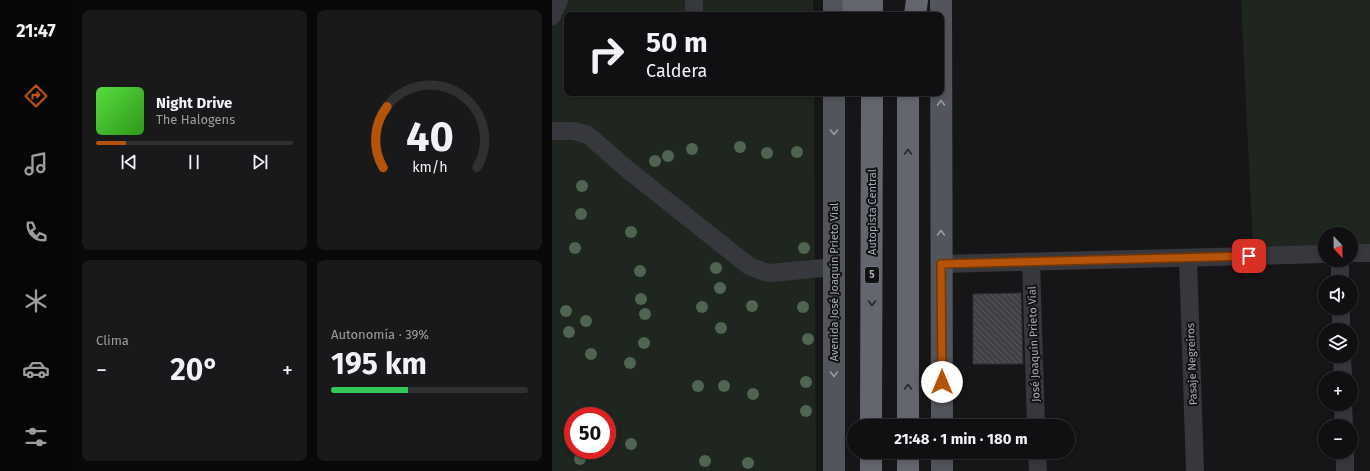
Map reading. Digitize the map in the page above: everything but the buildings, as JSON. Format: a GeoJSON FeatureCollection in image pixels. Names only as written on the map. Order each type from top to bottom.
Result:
{"type":"FeatureCollection","features":[{"type":"Feature","properties":{"kind":"highway"},"geometry":{"type":"LineString","coordinates":[[853,0],[855,12]]}},
{"type":"Feature","properties":{"kind":"highway"},"geometry":{"type":"LineString","coordinates":[[872,0],[872,12]]}},
{"type":"Feature","properties":{"kind":"highway"},"geometry":{"type":"LineString","coordinates":[[908,0],[908,12]]}},
{"type":"Feature","properties":{"kind":"highway"},"geometry":{"type":"LineString","coordinates":[[916,12],[918,0]]}},
{"type":"Feature","properties":{"kind":"highway"},"geometry":{"type":"LineString","coordinates":[[867,96],[872,124]]}},
{"type":"Feature","properties":{"kind":"highway","name":"Autopista Central"},"geometry":{"type":"LineString","coordinates":[[871,419],[872,96]]}},
{"type":"Feature","properties":{"kind":"highway"},"geometry":{"type":"LineString","coordinates":[[908,96],[908,419]]}},
{"type":"Feature","properties":{"kind":"highway"},"geometry":{"type":"LineString","coordinates":[[871,459],[871,471]]}},
{"type":"Feature","properties":{"kind":"highway"},"geometry":{"type":"LineString","coordinates":[[908,459],[908,471]]}},
{"type":"Feature","properties":{"kind":"main road"},"geometry":{"type":"LineString","coordinates":[[834,0],[834,12]]}},
{"type":"Feature","properties":{"kind":"main road"},"geometry":{"type":"LineString","coordinates":[[941,0],[941,12]]}},
{"type":"Feature","properties":{"kind":"main road","name":"Avenida José Joaquín Prieto Vial"},"geometry":{"type":"LineString","coordinates":[[834,96],[834,471]]}},
{"type":"Feature","properties":{"kind":"main road"},"geometry":{"type":"LineString","coordinates":[[941,96],[942,419]]}},
{"type":"Feature","properties":{"kind":"main road"},"geometry":{"type":"LineString","coordinates":[[942,459],[942,471]]}},
{"type":"Feature","properties":{"kind":"street"},"geometry":{"type":"LineString","coordinates":[[552,16],[559,0]]}},
{"type":"Feature","properties":{"kind":"street"},"geometry":{"type":"LineString","coordinates":[[552,131],[574,131],[588,136],[749,266],[771,273],[834,267]]}},
{"type":"Feature","properties":{"kind":"street"},"geometry":{"type":"LineString","coordinates":[[1358,253],[1370,252]]}},
{"type":"Feature","properties":{"kind":"street"},"geometry":{"type":"LineString","coordinates":[[941,264],[1318,254]]}},
{"type":"Feature","properties":{"kind":"street","name":"Pasaje Negreiros"},"geometry":{"type":"LineString","coordinates":[[1188,258],[1195,471]]}},
{"type":"Feature","properties":{"kind":"street","name":"José Joaquín Prieto Vial"},"geometry":{"type":"LineString","coordinates":[[1031,262],[1036,419]]}},
{"type":"Feature","properties":{"kind":"street"},"geometry":{"type":"LineString","coordinates":[[1037,459],[1038,471]]}},
{"type":"Feature","properties":{"kind":"street"},"geometry":{"type":"LineString","coordinates":[[1345,459],[1345,471]]}},
{"type":"Feature","properties":{"kind":"shaded area"},"geometry":{"type":"Polygon","coordinates":[[[552,0],[813,0],[813,12],[564,12],[564,96],[814,96],[816,471],[552,471],[552,0]]]}},
{"type":"Feature","properties":{"kind":"shaded area"},"geometry":{"type":"Polygon","coordinates":[[[1241,0],[1370,0],[1370,244],[1358,245],[1358,227],[1318,227],[1318,246],[1253,248],[1241,0]]]}},
{"type":"Feature","properties":{"kind":"route"},"geometry":{"type":"LineString","coordinates":[[942,382],[941,264],[1249,256]]}}]}
